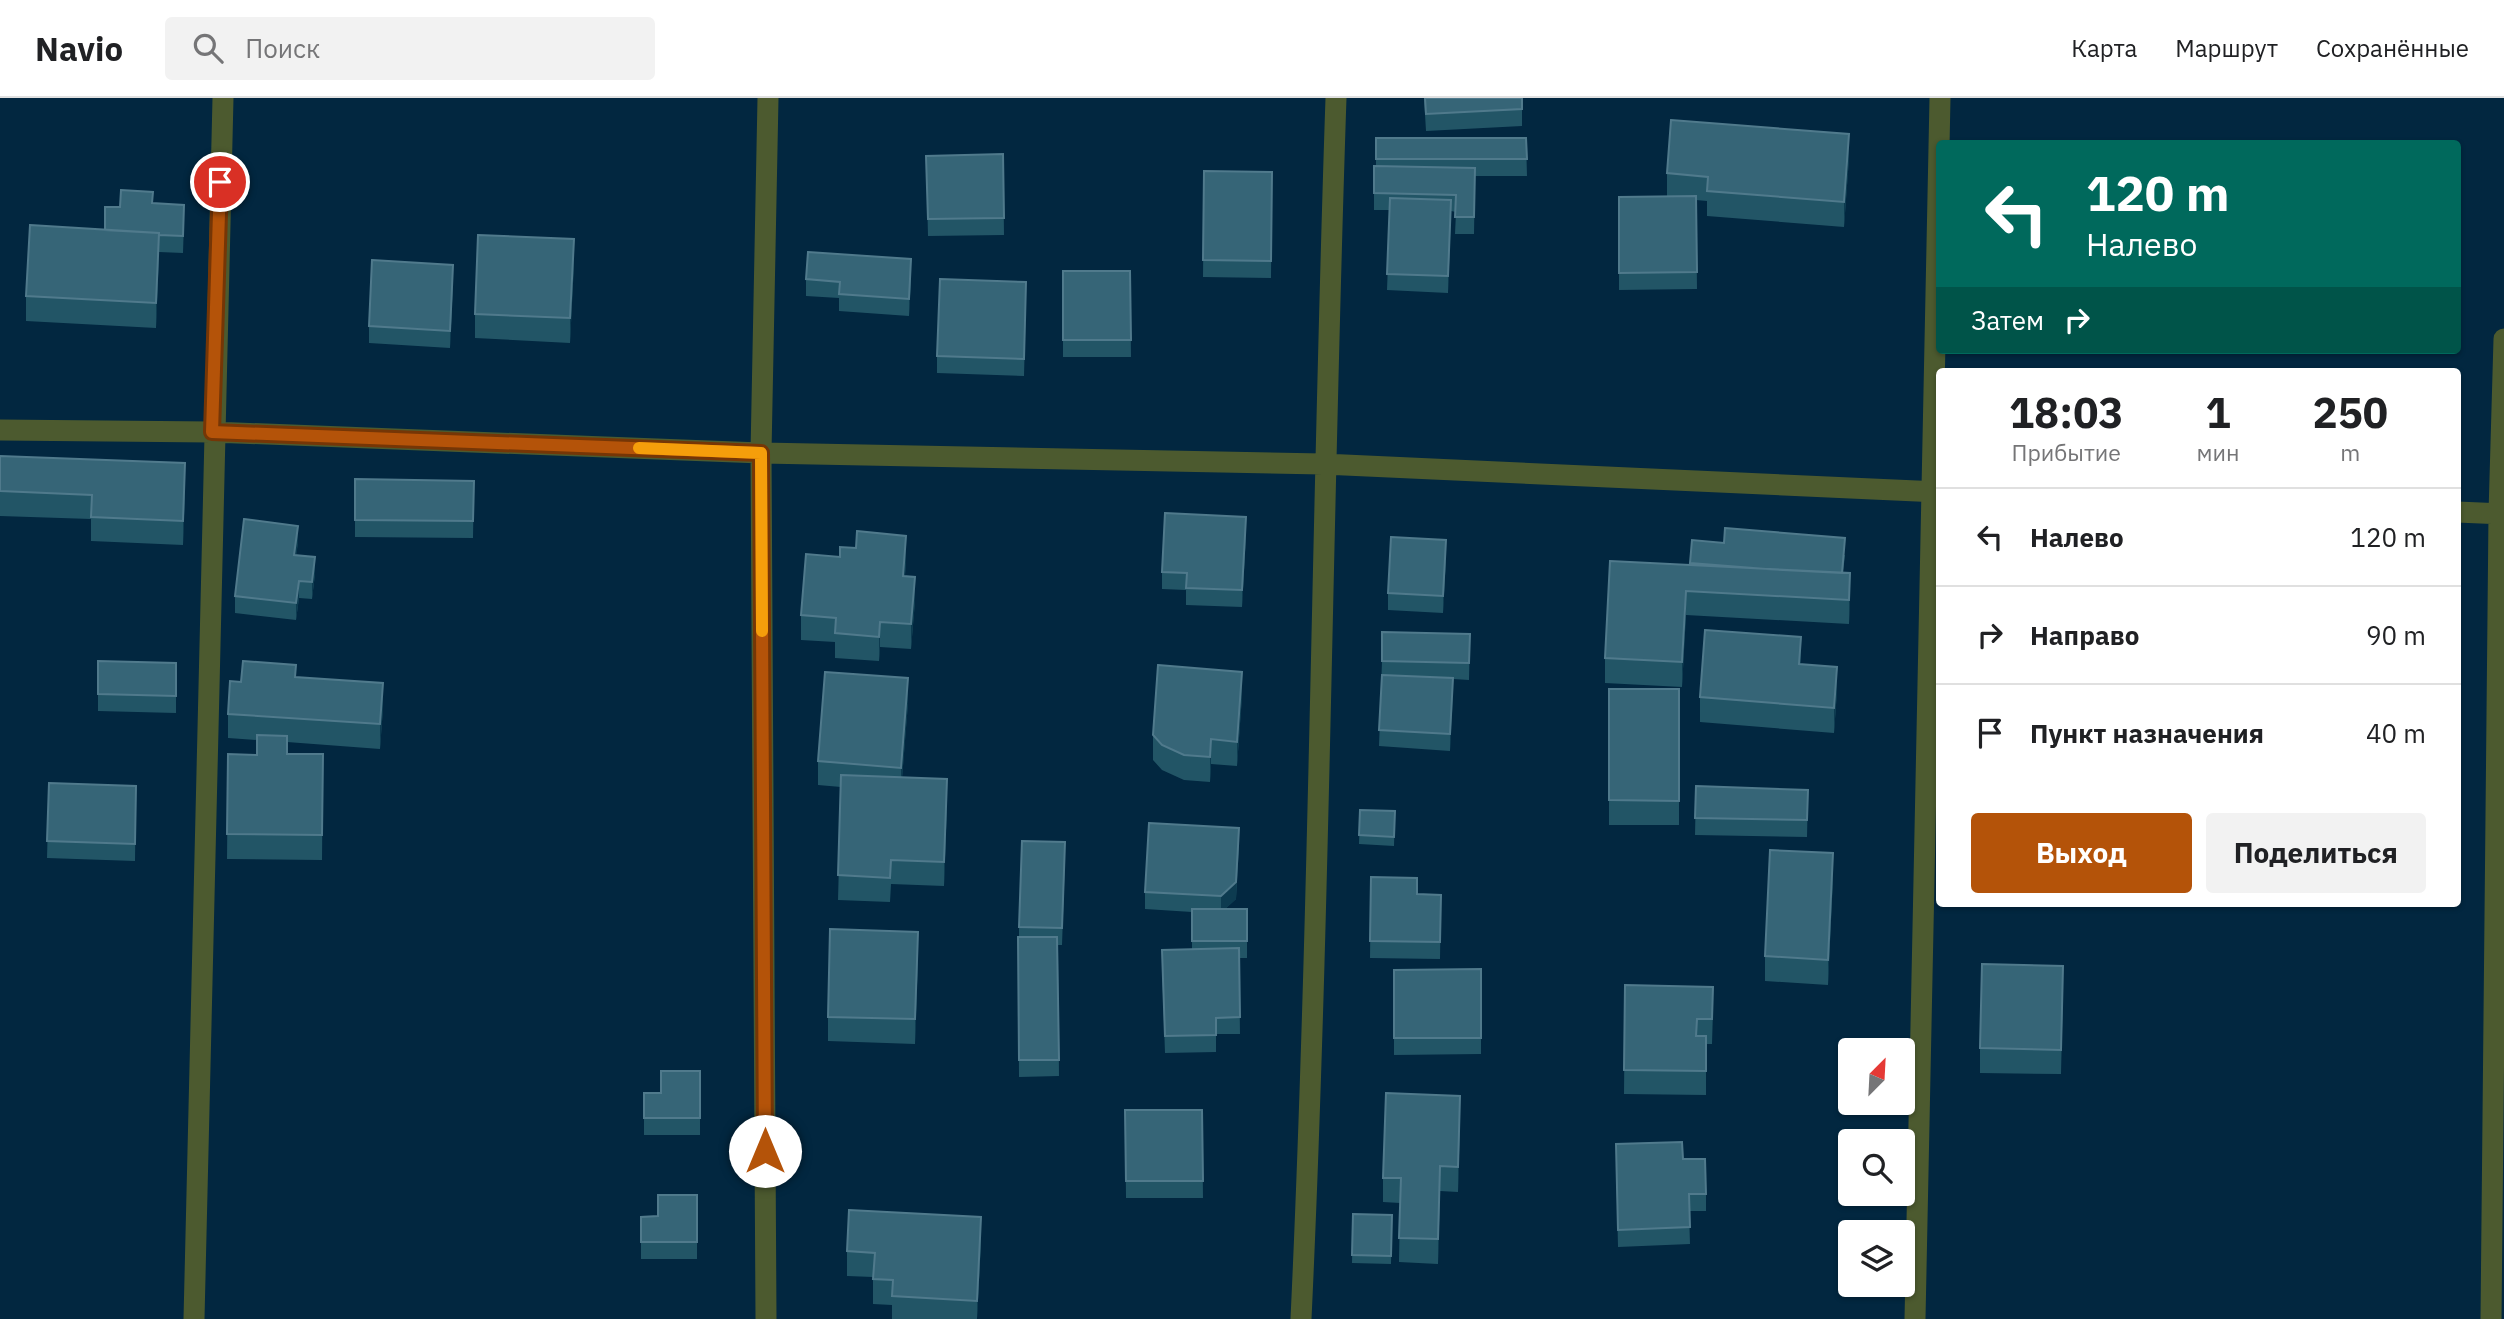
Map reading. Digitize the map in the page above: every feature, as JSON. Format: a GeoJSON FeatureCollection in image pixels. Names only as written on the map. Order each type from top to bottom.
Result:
{"type":"FeatureCollection","features":[{"type":"Feature","properties":{"kind":"street"},"geometry":{"type":"LineString","coordinates":[[194,1319],[212,432],[223,98]]}},
{"type":"Feature","properties":{"kind":"street"},"geometry":{"type":"LineString","coordinates":[[766,1319],[761,453],[768,98]]}},
{"type":"Feature","properties":{"kind":"street"},"geometry":{"type":"LineString","coordinates":[[1301,1319],[1309,1150],[1323,464],[1336,98]]}},
{"type":"Feature","properties":{"kind":"street"},"geometry":{"type":"LineString","coordinates":[[1939,140],[1940,98]]}},
{"type":"Feature","properties":{"kind":"street"},"geometry":{"type":"LineString","coordinates":[[2491,1319],[2504,339]]}},
{"type":"Feature","properties":{"kind":"street"},"geometry":{"type":"LineString","coordinates":[[1914,1319],[1936,413]]}},
{"type":"Feature","properties":{"kind":"street"},"geometry":{"type":"LineString","coordinates":[[0,430],[212,432],[761,453],[1323,464],[1935,492]]}},
{"type":"Feature","properties":{"kind":"street"},"geometry":{"type":"LineString","coordinates":[[2461,512],[2501,513]]}},
{"type":"Feature","properties":{"kind":"building"},"geometry":{"type":"Polygon","coordinates":[[[1425,98],[1522,98],[1522,109],[1426,114],[1425,98]]]}},
{"type":"Feature","properties":{"kind":"building"},"geometry":{"type":"Polygon","coordinates":[[[1671,120],[1849,134],[1844,202],[1707,191],[1708,177],[1667,173],[1671,120]]]}},
{"type":"Feature","properties":{"kind":"building"},"geometry":{"type":"Polygon","coordinates":[[[1376,138],[1526,138],[1527,159],[1376,159],[1376,138]]]}},
{"type":"Feature","properties":{"kind":"building"},"geometry":{"type":"Polygon","coordinates":[[[1003,154],[1004,218],[928,219],[926,156],[1003,154]]]}},
{"type":"Feature","properties":{"kind":"building"},"geometry":{"type":"Polygon","coordinates":[[[1374,166],[1475,168],[1474,217],[1455,217],[1456,195],[1374,193],[1374,166]]]}},
{"type":"Feature","properties":{"kind":"building"},"geometry":{"type":"Polygon","coordinates":[[[1204,171],[1272,172],[1271,261],[1203,260],[1204,171]]]}},
{"type":"Feature","properties":{"kind":"building"},"geometry":{"type":"Polygon","coordinates":[[[121,190],[153,192],[152,203],[184,205],[183,236],[105,230],[105,207],[120,207],[121,190]]]}},
{"type":"Feature","properties":{"kind":"building"},"geometry":{"type":"Polygon","coordinates":[[[1696,196],[1697,272],[1619,273],[1619,197],[1696,196]]]}},
{"type":"Feature","properties":{"kind":"building"},"geometry":{"type":"Polygon","coordinates":[[[1390,198],[1451,200],[1448,276],[1387,274],[1390,198]]]}},
{"type":"Feature","properties":{"kind":"building"},"geometry":{"type":"Polygon","coordinates":[[[30,225],[159,233],[156,303],[26,296],[30,225]]]}},
{"type":"Feature","properties":{"kind":"building"},"geometry":{"type":"Polygon","coordinates":[[[478,235],[574,239],[570,318],[475,314],[478,235]]]}},
{"type":"Feature","properties":{"kind":"building"},"geometry":{"type":"Polygon","coordinates":[[[808,252],[911,259],[909,299],[839,294],[840,282],[806,279],[808,252]]]}},
{"type":"Feature","properties":{"kind":"building"},"geometry":{"type":"Polygon","coordinates":[[[372,260],[453,265],[450,331],[369,326],[372,260]]]}},
{"type":"Feature","properties":{"kind":"building"},"geometry":{"type":"Polygon","coordinates":[[[1063,271],[1130,271],[1131,340],[1063,340],[1063,271]]]}},
{"type":"Feature","properties":{"kind":"building"},"geometry":{"type":"Polygon","coordinates":[[[940,279],[1026,282],[1024,359],[937,356],[940,279]]]}},
{"type":"Feature","properties":{"kind":"building"},"geometry":{"type":"Polygon","coordinates":[[[0,456],[185,463],[183,521],[91,517],[92,495],[0,491],[0,456]]]}},
{"type":"Feature","properties":{"kind":"building"},"geometry":{"type":"Polygon","coordinates":[[[355,479],[474,481],[473,521],[355,520],[355,479]]]}},
{"type":"Feature","properties":{"kind":"building"},"geometry":{"type":"Polygon","coordinates":[[[1165,513],[1246,517],[1242,590],[1186,588],[1187,573],[1162,572],[1165,513]]]}},
{"type":"Feature","properties":{"kind":"building"},"geometry":{"type":"Polygon","coordinates":[[[244,519],[298,526],[294,555],[315,557],[312,582],[299,581],[296,603],[235,596],[244,519]]]}},
{"type":"Feature","properties":{"kind":"building"},"geometry":{"type":"Polygon","coordinates":[[[1725,528],[1845,538],[1842,573],[1690,563],[1692,540],[1724,543],[1725,528]]]}},
{"type":"Feature","properties":{"kind":"building"},"geometry":{"type":"Polygon","coordinates":[[[857,531],[906,536],[903,576],[915,577],[911,624],[880,622],[879,637],[835,633],[836,618],[801,615],[806,554],[840,557],[840,547],[856,548],[857,531]]]}},
{"type":"Feature","properties":{"kind":"building"},"geometry":{"type":"Polygon","coordinates":[[[1391,537],[1446,540],[1443,596],[1388,593],[1391,537]]]}},
{"type":"Feature","properties":{"kind":"building"},"geometry":{"type":"Polygon","coordinates":[[[1610,561],[1850,573],[1849,600],[1686,591],[1682,662],[1605,658],[1610,561]]]}},
{"type":"Feature","properties":{"kind":"building"},"geometry":{"type":"Polygon","coordinates":[[[1705,630],[1801,637],[1799,664],[1837,667],[1834,708],[1700,697],[1705,630]]]}},
{"type":"Feature","properties":{"kind":"building"},"geometry":{"type":"Polygon","coordinates":[[[1382,632],[1470,634],[1469,663],[1382,661],[1382,632]]]}},
{"type":"Feature","properties":{"kind":"building"},"geometry":{"type":"Polygon","coordinates":[[[98,661],[176,663],[176,696],[98,694],[98,661]]]}},
{"type":"Feature","properties":{"kind":"building"},"geometry":{"type":"Polygon","coordinates":[[[243,661],[296,665],[295,677],[383,683],[380,724],[228,714],[230,681],[241,682],[243,661]]]}},
{"type":"Feature","properties":{"kind":"building"},"geometry":{"type":"Polygon","coordinates":[[[1158,665],[1242,672],[1237,742],[1211,739],[1210,757],[1184,755],[1162,745],[1153,735],[1158,665]]]}},
{"type":"Feature","properties":{"kind":"building"},"geometry":{"type":"Polygon","coordinates":[[[825,672],[908,678],[901,768],[818,761],[825,672]]]}},
{"type":"Feature","properties":{"kind":"building"},"geometry":{"type":"Polygon","coordinates":[[[1382,675],[1453,678],[1450,734],[1379,730],[1382,675]]]}},
{"type":"Feature","properties":{"kind":"building"},"geometry":{"type":"Polygon","coordinates":[[[1609,689],[1679,689],[1679,801],[1609,800],[1609,689]]]}},
{"type":"Feature","properties":{"kind":"building"},"geometry":{"type":"Polygon","coordinates":[[[257,735],[287,736],[287,754],[323,754],[322,835],[227,834],[228,754],[257,755],[257,735]]]}},
{"type":"Feature","properties":{"kind":"building"},"geometry":{"type":"Polygon","coordinates":[[[841,775],[947,779],[944,862],[891,860],[890,878],[838,875],[841,775]]]}},
{"type":"Feature","properties":{"kind":"building"},"geometry":{"type":"Polygon","coordinates":[[[49,783],[136,786],[135,844],[47,841],[49,783]]]}},
{"type":"Feature","properties":{"kind":"building"},"geometry":{"type":"Polygon","coordinates":[[[1696,786],[1808,790],[1807,820],[1695,818],[1696,786]]]}},
{"type":"Feature","properties":{"kind":"building"},"geometry":{"type":"Polygon","coordinates":[[[1360,810],[1395,811],[1394,837],[1359,835],[1360,810]]]}},
{"type":"Feature","properties":{"kind":"building"},"geometry":{"type":"Polygon","coordinates":[[[1149,823],[1239,828],[1236,882],[1221,896],[1145,892],[1149,823]]]}},
{"type":"Feature","properties":{"kind":"building"},"geometry":{"type":"Polygon","coordinates":[[[1022,841],[1065,842],[1062,928],[1019,927],[1022,841]]]}},
{"type":"Feature","properties":{"kind":"building"},"geometry":{"type":"Polygon","coordinates":[[[1770,850],[1833,853],[1828,960],[1765,956],[1770,850]]]}},
{"type":"Feature","properties":{"kind":"building"},"geometry":{"type":"Polygon","coordinates":[[[1371,877],[1417,878],[1417,894],[1441,895],[1440,942],[1370,941],[1371,877]]]}},
{"type":"Feature","properties":{"kind":"building"},"geometry":{"type":"Polygon","coordinates":[[[1192,909],[1247,909],[1247,941],[1192,941],[1192,909]]]}},
{"type":"Feature","properties":{"kind":"building"},"geometry":{"type":"Polygon","coordinates":[[[830,929],[918,932],[915,1019],[828,1017],[830,929]]]}},
{"type":"Feature","properties":{"kind":"building"},"geometry":{"type":"Polygon","coordinates":[[[1018,937],[1057,937],[1059,1060],[1019,1060],[1018,937]]]}},
{"type":"Feature","properties":{"kind":"building"},"geometry":{"type":"Polygon","coordinates":[[[1239,948],[1240,1017],[1216,1018],[1216,1035],[1165,1036],[1162,950],[1239,948]]]}},
{"type":"Feature","properties":{"kind":"building"},"geometry":{"type":"Polygon","coordinates":[[[1982,964],[2063,966],[2061,1050],[1980,1048],[1982,964]]]}},
{"type":"Feature","properties":{"kind":"building"},"geometry":{"type":"Polygon","coordinates":[[[1481,969],[1481,1038],[1394,1038],[1394,970],[1481,969]]]}},
{"type":"Feature","properties":{"kind":"building"},"geometry":{"type":"Polygon","coordinates":[[[1625,985],[1713,987],[1712,1019],[1697,1019],[1696,1036],[1706,1036],[1706,1071],[1624,1070],[1625,985]]]}},
{"type":"Feature","properties":{"kind":"building"},"geometry":{"type":"Polygon","coordinates":[[[661,1071],[700,1071],[700,1118],[644,1118],[644,1093],[661,1093],[661,1071]]]}},
{"type":"Feature","properties":{"kind":"building"},"geometry":{"type":"Polygon","coordinates":[[[1386,1093],[1460,1096],[1458,1167],[1440,1166],[1438,1239],[1399,1238],[1401,1178],[1383,1178],[1386,1093]]]}},
{"type":"Feature","properties":{"kind":"building"},"geometry":{"type":"Polygon","coordinates":[[[1125,1110],[1202,1110],[1203,1181],[1126,1181],[1125,1110]]]}},
{"type":"Feature","properties":{"kind":"building"},"geometry":{"type":"Polygon","coordinates":[[[1682,1142],[1683,1159],[1705,1159],[1706,1194],[1689,1194],[1690,1227],[1618,1230],[1616,1144],[1682,1142]]]}},
{"type":"Feature","properties":{"kind":"building"},"geometry":{"type":"Polygon","coordinates":[[[658,1195],[697,1195],[697,1242],[641,1242],[641,1217],[658,1216],[658,1195]]]}},
{"type":"Feature","properties":{"kind":"building"},"geometry":{"type":"Polygon","coordinates":[[[849,1210],[981,1217],[977,1301],[892,1296],[893,1280],[873,1279],[875,1253],[847,1251],[849,1210]]]}},
{"type":"Feature","properties":{"kind":"building"},"geometry":{"type":"Polygon","coordinates":[[[1353,1214],[1392,1215],[1391,1256],[1352,1255],[1353,1214]]]}},
{"type":"Feature","properties":{"kind":"slow traffic"},"geometry":{"type":"LineString","coordinates":[[639,448],[761,453],[762,631]]}},
{"type":"Feature","properties":{"kind":"route"},"geometry":{"type":"LineString","coordinates":[[220,182],[212,432],[761,453],[765,1151]]}}]}
